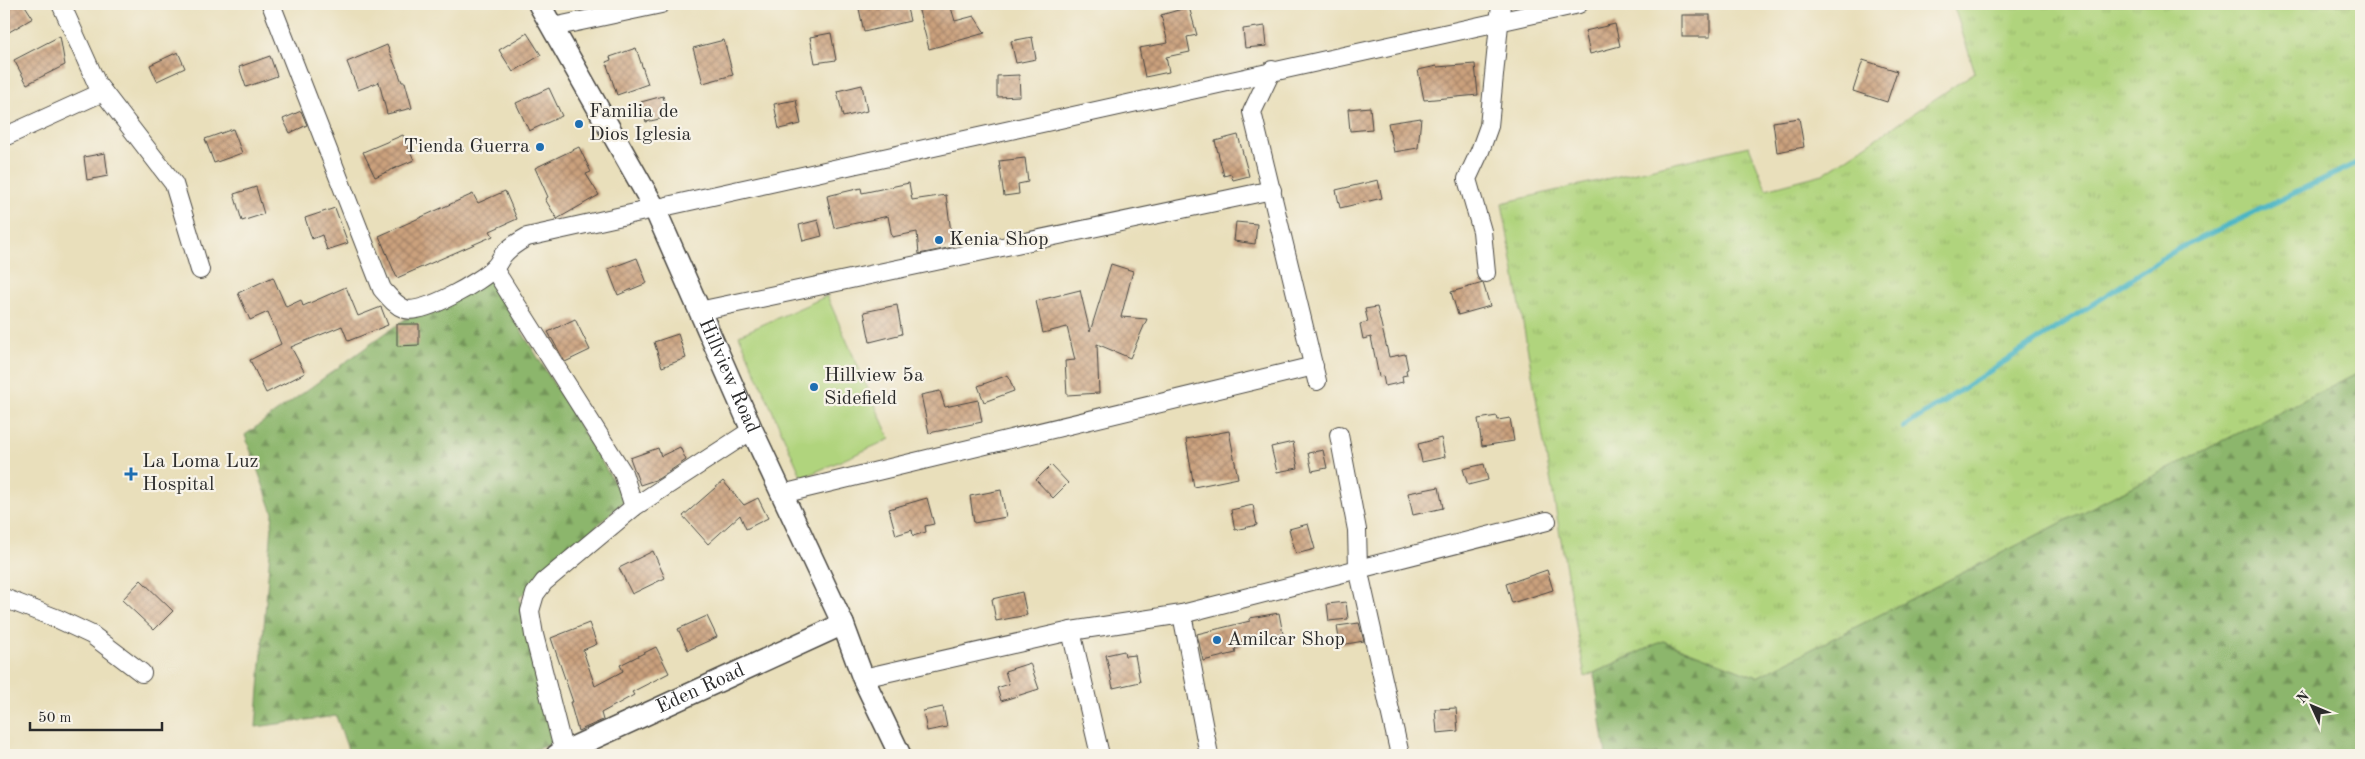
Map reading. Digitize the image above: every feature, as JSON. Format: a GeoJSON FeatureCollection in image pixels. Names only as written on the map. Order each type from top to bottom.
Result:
{"type":"FeatureCollection","features":[{"type":"Feature","properties":{"kind":"street"},"geometry":{"type":"LineString","coordinates":[[61,4],[91,74],[174,184],[200,270]]}},
{"type":"Feature","properties":{"kind":"street"},"geometry":{"type":"LineString","coordinates":[[271,4],[382,289],[392,301],[406,309],[420,310],[441,302],[494,269],[503,255],[515,244],[527,237],[1272,70],[1499,12],[1579,4]]}},
{"type":"Feature","properties":{"kind":"street","name":"Hillview Road"},"geometry":{"type":"LineString","coordinates":[[539,4],[654,207],[752,430],[843,624],[863,678],[900,755]]}},
{"type":"Feature","properties":{"kind":"street"},"geometry":{"type":"LineString","coordinates":[[553,27],[661,4]]}},
{"type":"Feature","properties":{"kind":"street"},"geometry":{"type":"LineString","coordinates":[[1486,273],[1482,231],[1467,179],[1489,126],[1496,70],[1499,12]]}},
{"type":"Feature","properties":{"kind":"street"},"geometry":{"type":"LineString","coordinates":[[782,494],[1316,374],[1252,112],[1272,70]]}},
{"type":"Feature","properties":{"kind":"street"},"geometry":{"type":"LineString","coordinates":[[4,137],[103,92]]}},
{"type":"Feature","properties":{"kind":"street"},"geometry":{"type":"LineString","coordinates":[[699,311],[1272,190]]}},
{"type":"Feature","properties":{"kind":"street"},"geometry":{"type":"LineString","coordinates":[[494,269],[623,474],[634,506]]}},
{"type":"Feature","properties":{"kind":"street"},"geometry":{"type":"LineString","coordinates":[[560,754],[530,611],[535,594],[544,582],[634,506],[752,430]]}},
{"type":"Feature","properties":{"kind":"street"},"geometry":{"type":"LineString","coordinates":[[1339,435],[1357,530],[1358,568],[1400,755]]}},
{"type":"Feature","properties":{"kind":"street"},"geometry":{"type":"LineString","coordinates":[[863,678],[1071,631],[1182,614],[1547,521]]}},
{"type":"Feature","properties":{"kind":"street"},"geometry":{"type":"LineString","coordinates":[[4,598],[58,619],[92,635],[142,673]]}},
{"type":"Feature","properties":{"kind":"street"},"geometry":{"type":"LineString","coordinates":[[1182,614],[1209,755]]}},
{"type":"Feature","properties":{"kind":"street","name":"Eden Road"},"geometry":{"type":"LineString","coordinates":[[560,754],[843,624]]}},
{"type":"Feature","properties":{"kind":"street"},"geometry":{"type":"LineString","coordinates":[[1071,631],[1100,755]]}},
{"type":"Feature","properties":{"kind":"green space"},"geometry":{"type":"Polygon","coordinates":[[[1953,4],[2361,4],[2361,371],[1757,677],[1663,641],[1585,677],[1502,203],[1749,146],[1766,189],[1823,174],[1975,72],[1953,4]]]}},
{"type":"Feature","properties":{"kind":"green space"},"geometry":{"type":"Polygon","coordinates":[[[489,278],[625,500],[519,598],[557,743],[515,755],[350,755],[336,716],[256,727],[273,513],[245,435],[405,319],[489,278]]]}},
{"type":"Feature","properties":{"kind":"green space","name":"Hillview 5a Sidefield"},"geometry":{"type":"Polygon","coordinates":[[[827,296],[890,439],[802,478],[739,335],[827,296]]]}},
{"type":"Feature","properties":{"kind":"green space"},"geometry":{"type":"Polygon","coordinates":[[[2361,371],[2361,755],[1606,755],[1594,673],[1663,641],[1757,677],[2361,371]]]}},
{"type":"Feature","properties":{"kind":"building"},"geometry":{"type":"Polygon","coordinates":[[[12,4],[24,4],[33,18],[4,35],[4,9],[12,4]]]}},
{"type":"Feature","properties":{"kind":"building"},"geometry":{"type":"Polygon","coordinates":[[[858,4],[906,4],[910,21],[864,32],[858,4]]]}},
{"type":"Feature","properties":{"kind":"building"},"geometry":{"type":"Polygon","coordinates":[[[928,4],[950,4],[955,21],[974,16],[985,33],[929,49],[918,7],[928,4]]]}},
{"type":"Feature","properties":{"kind":"building"},"geometry":{"type":"Polygon","coordinates":[[[1189,7],[1197,35],[1187,37],[1190,52],[1166,57],[1169,72],[1145,77],[1139,48],[1168,43],[1161,15],[1189,7]]]}},
{"type":"Feature","properties":{"kind":"building"},"geometry":{"type":"Polygon","coordinates":[[[1682,15],[1710,15],[1710,37],[1682,37],[1682,15]]]}},
{"type":"Feature","properties":{"kind":"building"},"geometry":{"type":"Polygon","coordinates":[[[1615,24],[1620,46],[1590,54],[1585,31],[1615,24]]]}},
{"type":"Feature","properties":{"kind":"building"},"geometry":{"type":"Polygon","coordinates":[[[1265,26],[1267,46],[1245,48],[1243,29],[1265,26]]]}},
{"type":"Feature","properties":{"kind":"building"},"geometry":{"type":"Polygon","coordinates":[[[527,33],[541,55],[513,72],[499,50],[527,33]]]}},
{"type":"Feature","properties":{"kind":"building"},"geometry":{"type":"Polygon","coordinates":[[[831,33],[836,60],[815,63],[810,37],[831,33]]]}},
{"type":"Feature","properties":{"kind":"building"},"geometry":{"type":"Polygon","coordinates":[[[60,36],[65,65],[27,84],[14,60],[60,36]]]}},
{"type":"Feature","properties":{"kind":"building"},"geometry":{"type":"Polygon","coordinates":[[[1032,37],[1036,59],[1016,63],[1011,41],[1032,37]]]}},
{"type":"Feature","properties":{"kind":"building"},"geometry":{"type":"Polygon","coordinates":[[[724,40],[733,75],[703,83],[693,48],[724,40]]]}},
{"type":"Feature","properties":{"kind":"building"},"geometry":{"type":"Polygon","coordinates":[[[387,45],[402,82],[405,82],[412,108],[387,114],[379,82],[358,90],[347,62],[387,45]]]}},
{"type":"Feature","properties":{"kind":"building"},"geometry":{"type":"Polygon","coordinates":[[[636,48],[648,84],[617,95],[606,62],[611,60],[610,57],[636,48]]]}},
{"type":"Feature","properties":{"kind":"building"},"geometry":{"type":"Polygon","coordinates":[[[178,52],[185,68],[157,81],[150,65],[178,52]]]}},
{"type":"Feature","properties":{"kind":"building"},"geometry":{"type":"Polygon","coordinates":[[[270,56],[277,76],[246,87],[239,67],[270,56]]]}},
{"type":"Feature","properties":{"kind":"building"},"geometry":{"type":"Polygon","coordinates":[[[1863,60],[1897,71],[1887,102],[1853,91],[1863,60]]]}},
{"type":"Feature","properties":{"kind":"building"},"geometry":{"type":"Polygon","coordinates":[[[1475,64],[1478,95],[1424,100],[1418,70],[1437,66],[1475,64]]]}},
{"type":"Feature","properties":{"kind":"building"},"geometry":{"type":"Polygon","coordinates":[[[1019,75],[1020,96],[997,97],[997,76],[1019,75]]]}},
{"type":"Feature","properties":{"kind":"building"},"geometry":{"type":"Polygon","coordinates":[[[862,85],[867,111],[843,117],[837,91],[862,85]]]}},
{"type":"Feature","properties":{"kind":"building"},"geometry":{"type":"Polygon","coordinates":[[[549,88],[562,116],[529,131],[516,103],[549,88]]]}},
{"type":"Feature","properties":{"kind":"building"},"geometry":{"type":"Polygon","coordinates":[[[663,96],[668,117],[646,122],[641,102],[663,96]]]}},
{"type":"Feature","properties":{"kind":"building"},"geometry":{"type":"Polygon","coordinates":[[[796,100],[801,124],[779,129],[774,104],[796,100]]]}},
{"type":"Feature","properties":{"kind":"building"},"geometry":{"type":"Polygon","coordinates":[[[1370,107],[1372,129],[1350,131],[1348,109],[1370,107]]]}},
{"type":"Feature","properties":{"kind":"building"},"geometry":{"type":"Polygon","coordinates":[[[301,111],[307,125],[290,133],[283,119],[301,111]]]}},
{"type":"Feature","properties":{"kind":"building"},"geometry":{"type":"Polygon","coordinates":[[[1421,118],[1418,148],[1394,152],[1388,123],[1421,118]]]}},
{"type":"Feature","properties":{"kind":"building"},"geometry":{"type":"Polygon","coordinates":[[[1799,118],[1804,147],[1777,152],[1773,122],[1799,118]]]}},
{"type":"Feature","properties":{"kind":"building"},"geometry":{"type":"Polygon","coordinates":[[[233,129],[242,153],[214,163],[205,139],[233,129]]]}},
{"type":"Feature","properties":{"kind":"building"},"geometry":{"type":"Polygon","coordinates":[[[403,135],[414,160],[375,177],[363,152],[403,135]]]}},
{"type":"Feature","properties":{"kind":"building"},"geometry":{"type":"Polygon","coordinates":[[[1238,135],[1249,176],[1233,180],[1231,174],[1224,176],[1215,141],[1238,135]]]}},
{"type":"Feature","properties":{"kind":"building"},"geometry":{"type":"Polygon","coordinates":[[[579,147],[591,172],[586,174],[599,195],[557,219],[545,199],[548,197],[535,168],[579,147]]]}},
{"type":"Feature","properties":{"kind":"building"},"geometry":{"type":"Polygon","coordinates":[[[105,153],[108,176],[87,180],[84,157],[105,153]]]}},
{"type":"Feature","properties":{"kind":"building"},"geometry":{"type":"Polygon","coordinates":[[[1025,158],[1028,182],[1018,184],[1019,194],[1004,196],[999,161],[1025,158]]]}},
{"type":"Feature","properties":{"kind":"building"},"geometry":{"type":"Polygon","coordinates":[[[1378,180],[1382,198],[1340,208],[1336,190],[1378,180]]]}},
{"type":"Feature","properties":{"kind":"building"},"geometry":{"type":"Polygon","coordinates":[[[909,183],[912,200],[946,195],[953,247],[919,254],[917,232],[892,237],[888,216],[834,228],[827,196],[861,188],[862,193],[909,183]]]}},
{"type":"Feature","properties":{"kind":"building"},"geometry":{"type":"Polygon","coordinates":[[[256,187],[264,214],[242,221],[234,194],[256,187]]]}},
{"type":"Feature","properties":{"kind":"building"},"geometry":{"type":"Polygon","coordinates":[[[505,191],[517,219],[490,231],[493,236],[397,278],[379,236],[473,194],[478,203],[505,191]]]}},
{"type":"Feature","properties":{"kind":"building"},"geometry":{"type":"Polygon","coordinates":[[[335,208],[348,243],[327,250],[322,235],[312,239],[305,218],[335,208]]]}},
{"type":"Feature","properties":{"kind":"building"},"geometry":{"type":"Polygon","coordinates":[[[818,220],[822,236],[803,241],[799,225],[818,220]]]}},
{"type":"Feature","properties":{"kind":"building"},"geometry":{"type":"Polygon","coordinates":[[[1236,222],[1257,224],[1255,244],[1234,241],[1236,222]]]}},
{"type":"Feature","properties":{"kind":"building"},"geometry":{"type":"Polygon","coordinates":[[[637,258],[647,283],[618,295],[608,269],[637,258]]]}},
{"type":"Feature","properties":{"kind":"building"},"geometry":{"type":"Polygon","coordinates":[[[1111,264],[1133,271],[1121,317],[1147,319],[1130,358],[1097,344],[1099,393],[1067,395],[1065,361],[1075,360],[1067,327],[1043,333],[1036,301],[1080,290],[1090,332],[1111,264]]]}},
{"type":"Feature","properties":{"kind":"building"},"geometry":{"type":"Polygon","coordinates":[[[273,277],[286,307],[301,300],[303,306],[346,287],[358,316],[381,307],[388,325],[348,341],[342,326],[291,347],[305,373],[266,393],[250,360],[281,344],[268,312],[250,320],[238,293],[273,277]]]}},
{"type":"Feature","properties":{"kind":"building"},"geometry":{"type":"Polygon","coordinates":[[[1483,283],[1490,306],[1458,315],[1451,292],[1483,283]]]}},
{"type":"Feature","properties":{"kind":"building"},"geometry":{"type":"Polygon","coordinates":[[[897,305],[902,334],[870,342],[864,312],[897,305]]]}},
{"type":"Feature","properties":{"kind":"building"},"geometry":{"type":"Polygon","coordinates":[[[1377,307],[1389,357],[1405,354],[1408,369],[1406,370],[1407,375],[1402,376],[1403,382],[1385,386],[1383,376],[1379,377],[1371,337],[1363,339],[1360,324],[1368,322],[1365,309],[1377,307]]]}},
{"type":"Feature","properties":{"kind":"building"},"geometry":{"type":"Polygon","coordinates":[[[575,319],[590,350],[565,362],[548,332],[575,319]]]}},
{"type":"Feature","properties":{"kind":"building"},"geometry":{"type":"Polygon","coordinates":[[[397,324],[419,324],[419,345],[397,346],[397,324]]]}},
{"type":"Feature","properties":{"kind":"building"},"geometry":{"type":"Polygon","coordinates":[[[678,334],[686,358],[662,367],[654,342],[678,334]]]}},
{"type":"Feature","properties":{"kind":"building"},"geometry":{"type":"Polygon","coordinates":[[[1008,375],[1014,391],[984,402],[978,386],[1008,375]]]}},
{"type":"Feature","properties":{"kind":"building"},"geometry":{"type":"Polygon","coordinates":[[[940,391],[945,407],[978,400],[982,422],[929,433],[921,395],[940,391]]]}},
{"type":"Feature","properties":{"kind":"building"},"geometry":{"type":"Polygon","coordinates":[[[1497,416],[1498,420],[1510,418],[1514,441],[1482,446],[1478,419],[1497,416]]]}},
{"type":"Feature","properties":{"kind":"building"},"geometry":{"type":"Polygon","coordinates":[[[1229,431],[1238,478],[1194,487],[1186,439],[1229,431]]]}},
{"type":"Feature","properties":{"kind":"building"},"geometry":{"type":"Polygon","coordinates":[[[1441,438],[1445,457],[1422,462],[1418,444],[1441,438]]]}},
{"type":"Feature","properties":{"kind":"building"},"geometry":{"type":"Polygon","coordinates":[[[1293,442],[1298,468],[1277,472],[1271,447],[1293,442]]]}},
{"type":"Feature","properties":{"kind":"building"},"geometry":{"type":"Polygon","coordinates":[[[680,447],[686,460],[658,479],[640,485],[630,458],[658,448],[661,456],[680,447]]]}},
{"type":"Feature","properties":{"kind":"building"},"geometry":{"type":"Polygon","coordinates":[[[1323,450],[1327,468],[1312,471],[1308,453],[1323,450]]]}},
{"type":"Feature","properties":{"kind":"building"},"geometry":{"type":"Polygon","coordinates":[[[1484,464],[1488,480],[1468,485],[1463,469],[1484,464]]]}},
{"type":"Feature","properties":{"kind":"building"},"geometry":{"type":"Polygon","coordinates":[[[1051,465],[1068,483],[1053,498],[1036,480],[1051,465]]]}},
{"type":"Feature","properties":{"kind":"building"},"geometry":{"type":"Polygon","coordinates":[[[723,481],[744,505],[758,498],[768,518],[746,529],[740,515],[708,544],[683,516],[723,481]]]}},
{"type":"Feature","properties":{"kind":"building"},"geometry":{"type":"Polygon","coordinates":[[[1439,487],[1443,508],[1413,515],[1408,493],[1439,487]]]}},
{"type":"Feature","properties":{"kind":"building"},"geometry":{"type":"Polygon","coordinates":[[[1001,490],[1006,517],[974,523],[970,496],[1001,490]]]}},
{"type":"Feature","properties":{"kind":"building"},"geometry":{"type":"Polygon","coordinates":[[[927,498],[934,524],[925,526],[926,532],[913,536],[912,530],[896,535],[889,509],[927,498]]]}},
{"type":"Feature","properties":{"kind":"building"},"geometry":{"type":"Polygon","coordinates":[[[1253,505],[1257,525],[1235,530],[1231,510],[1253,505]]]}},
{"type":"Feature","properties":{"kind":"building"},"geometry":{"type":"Polygon","coordinates":[[[1308,524],[1315,549],[1296,554],[1289,529],[1308,524]]]}},
{"type":"Feature","properties":{"kind":"building"},"geometry":{"type":"Polygon","coordinates":[[[653,551],[665,578],[632,594],[619,568],[653,551]]]}},
{"type":"Feature","properties":{"kind":"building"},"geometry":{"type":"Polygon","coordinates":[[[1547,570],[1553,590],[1512,603],[1506,584],[1547,570]]]}},
{"type":"Feature","properties":{"kind":"building"},"geometry":{"type":"Polygon","coordinates":[[[141,580],[173,611],[154,630],[122,600],[141,580]]]}},
{"type":"Feature","properties":{"kind":"building"},"geometry":{"type":"Polygon","coordinates":[[[1022,592],[1027,615],[996,621],[992,599],[1022,592]]]}},
{"type":"Feature","properties":{"kind":"building"},"geometry":{"type":"Polygon","coordinates":[[[1346,602],[1348,619],[1329,621],[1327,604],[1346,602]]]}},
{"type":"Feature","properties":{"kind":"building"},"geometry":{"type":"Polygon","coordinates":[[[1279,613],[1283,634],[1240,642],[1242,647],[1235,649],[1236,653],[1203,661],[1197,634],[1250,621],[1250,618],[1279,613]]]}},
{"type":"Feature","properties":{"kind":"building"},"geometry":{"type":"Polygon","coordinates":[[[707,616],[717,637],[688,650],[678,629],[707,616]]]}},
{"type":"Feature","properties":{"kind":"building"},"geometry":{"type":"Polygon","coordinates":[[[589,623],[597,644],[583,650],[595,686],[623,671],[620,665],[656,647],[669,673],[632,692],[634,695],[601,713],[603,720],[578,731],[570,702],[573,702],[551,638],[589,623]]]}},
{"type":"Feature","properties":{"kind":"building"},"geometry":{"type":"Polygon","coordinates":[[[1359,623],[1364,641],[1340,645],[1337,626],[1359,623]]]}},
{"type":"Feature","properties":{"kind":"building"},"geometry":{"type":"Polygon","coordinates":[[[1124,651],[1125,656],[1135,655],[1140,682],[1113,688],[1106,655],[1124,651]]]}},
{"type":"Feature","properties":{"kind":"building"},"geometry":{"type":"Polygon","coordinates":[[[1030,663],[1039,689],[1001,701],[997,688],[1009,684],[1005,671],[1030,663]]]}},
{"type":"Feature","properties":{"kind":"building"},"geometry":{"type":"Polygon","coordinates":[[[943,707],[947,727],[927,731],[923,711],[943,707]]]}},
{"type":"Feature","properties":{"kind":"building"},"geometry":{"type":"Polygon","coordinates":[[[1456,708],[1458,731],[1437,733],[1435,709],[1456,708]]]}},
{"type":"Feature","properties":{"kind":"waterway"},"geometry":{"type":"LineString","coordinates":[[1904,427],[2176,250],[2361,161]]}},
{"type":"Feature","properties":{"kind":"place","name":"Familia de Dios Iglesia"},"geometry":{"type":"Point","coordinates":[579,124]}},
{"type":"Feature","properties":{"kind":"place","name":"Tienda Guerra"},"geometry":{"type":"Point","coordinates":[540,147]}},
{"type":"Feature","properties":{"kind":"place","name":"Kenia Shop"},"geometry":{"type":"Point","coordinates":[939,240]}},
{"type":"Feature","properties":{"kind":"place","name":"Hillview 5a Sidefield"},"geometry":{"type":"Point","coordinates":[814,387]}},
{"type":"Feature","properties":{"kind":"place","name":"La Loma Luz Hospital"},"geometry":{"type":"Point","coordinates":[131,474]}},
{"type":"Feature","properties":{"kind":"place","name":"Amilcar Shop"},"geometry":{"type":"Point","coordinates":[1217,640]}}]}
